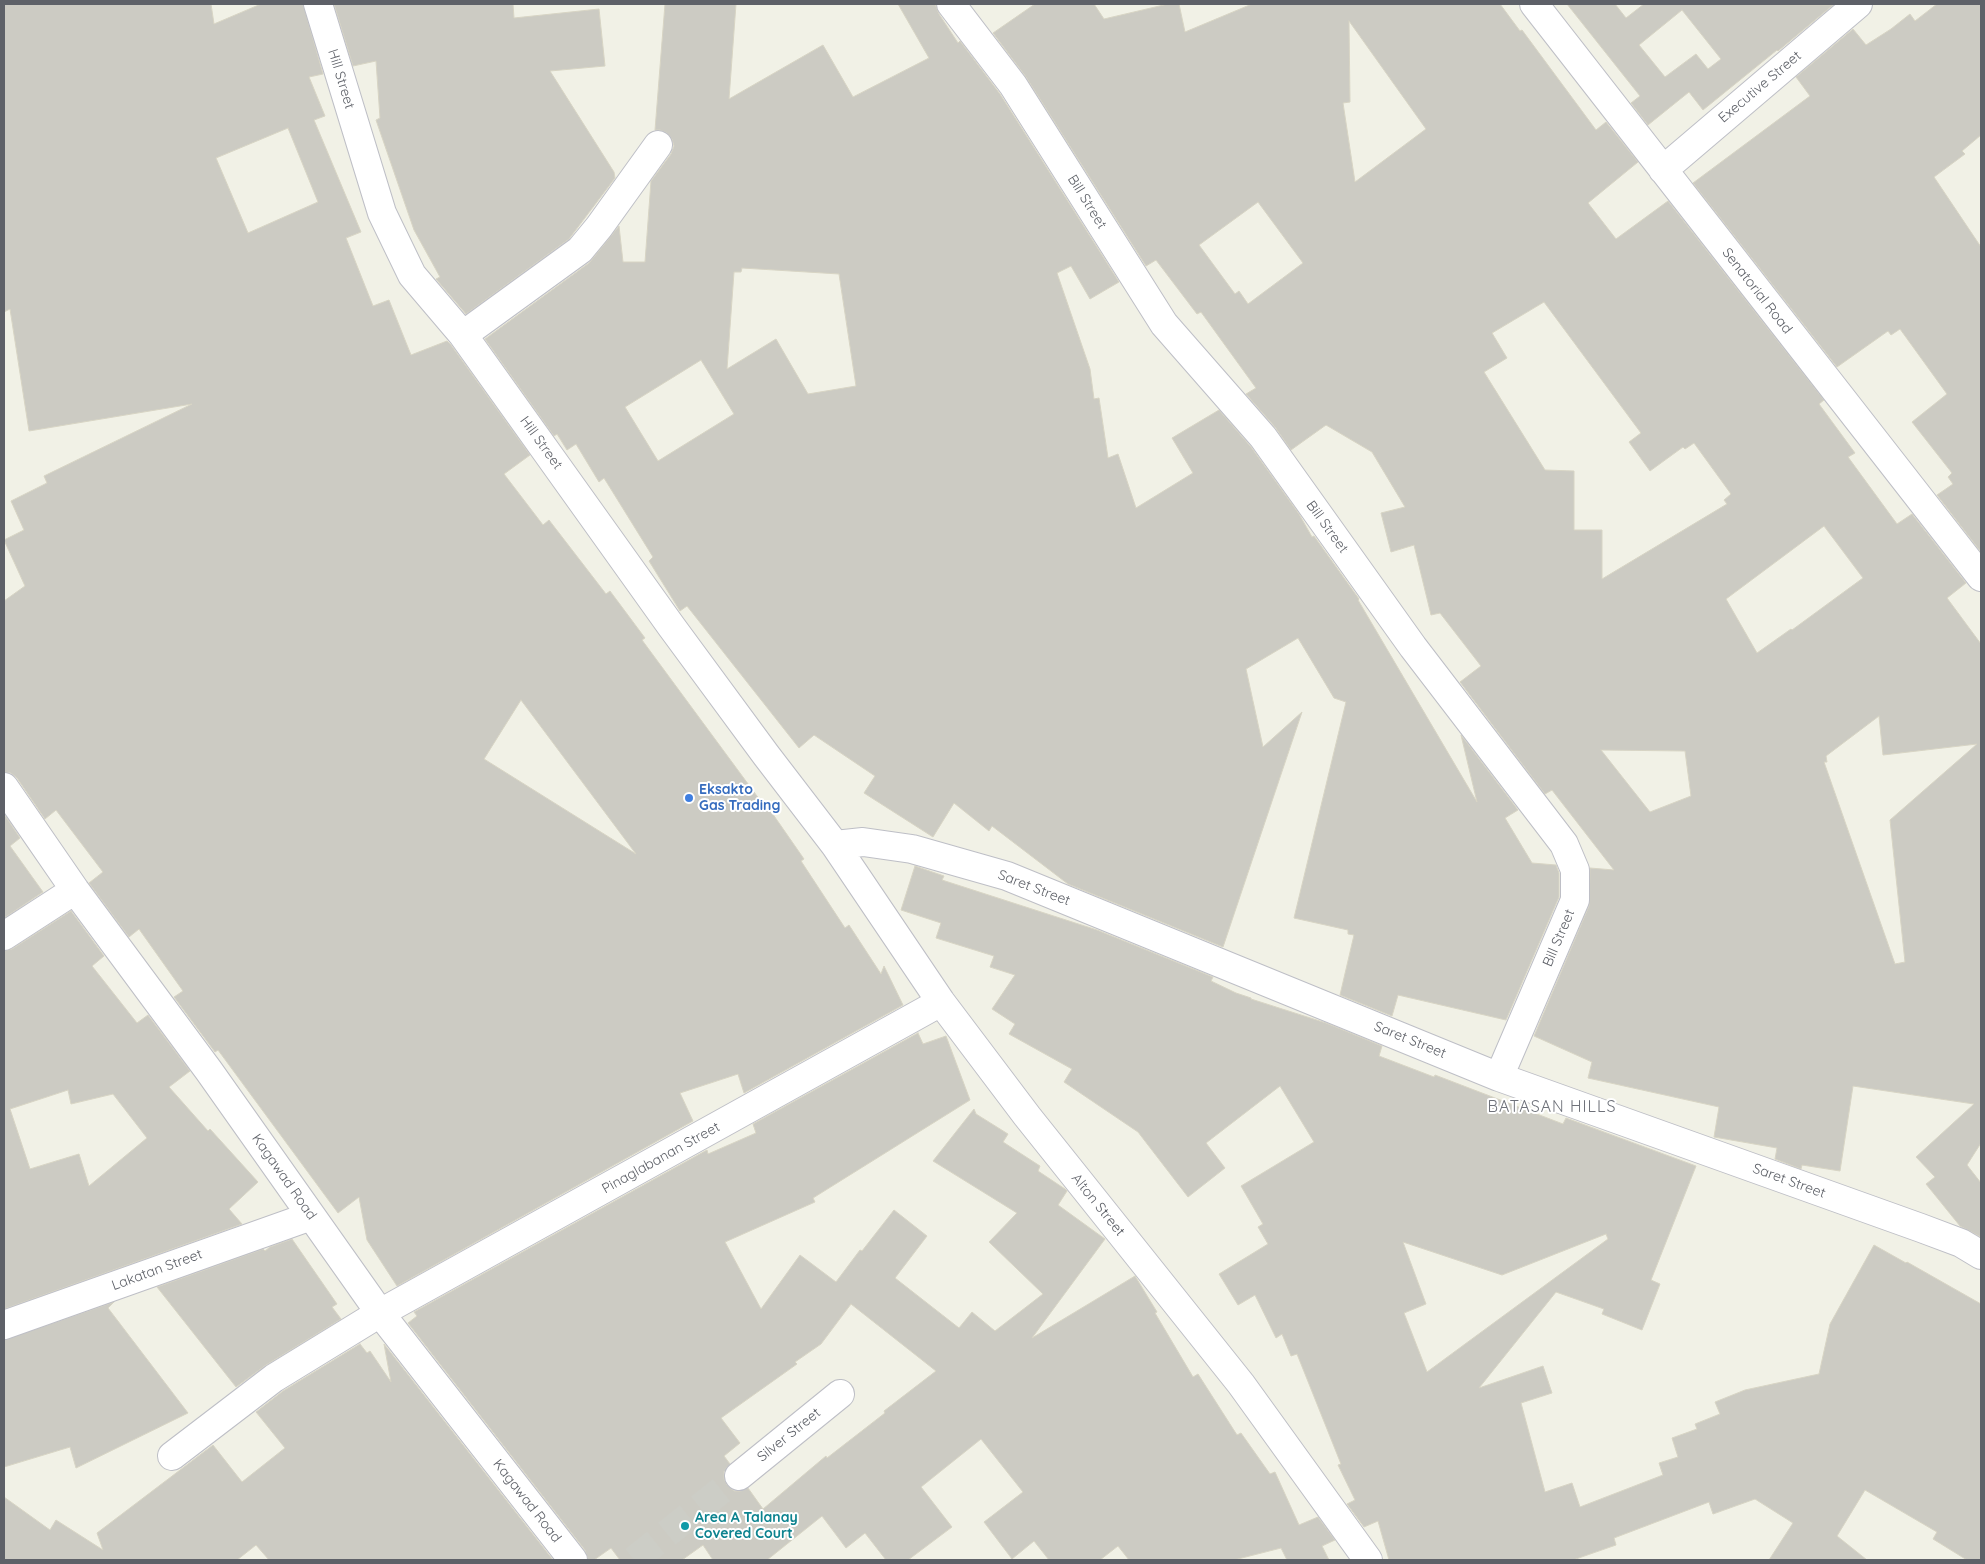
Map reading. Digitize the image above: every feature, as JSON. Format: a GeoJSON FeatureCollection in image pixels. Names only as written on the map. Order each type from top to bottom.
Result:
{"type":"FeatureCollection","features":[{"type":"Feature","properties":{"kind":"street","name":"Hill Street"},"geometry":{"type":"LineString","coordinates":[[318,4],[382,213],[412,275],[463,335],[671,626],[835,845]]}},
{"type":"Feature","properties":{"kind":"street","name":"Bill Street"},"geometry":{"type":"LineString","coordinates":[[951,4],[1013,85],[1164,324],[1263,437],[1414,647],[1564,844],[1575,870],[1575,900],[1499,1076]]}},
{"type":"Feature","properties":{"kind":"street","name":"Senatorial Road"},"geometry":{"type":"LineString","coordinates":[[1534,4],[1981,577]]}},
{"type":"Feature","properties":{"kind":"street","name":"Executive Street"},"geometry":{"type":"LineString","coordinates":[[1663,170],[1858,4]]}},
{"type":"Feature","properties":{"kind":"street"},"geometry":{"type":"LineString","coordinates":[[463,335],[580,250],[599,227],[658,145]]}},
{"type":"Feature","properties":{"kind":"street","name":"Kagawad Road"},"geometry":{"type":"LineString","coordinates":[[4,787],[75,890],[209,1071],[380,1313],[573,1560]]}},
{"type":"Feature","properties":{"kind":"street","name":"Saret Street"},"geometry":{"type":"LineString","coordinates":[[835,845],[863,842],[912,849],[1007,876],[1499,1076],[1921,1228],[1961,1244],[1981,1255]]}},
{"type":"Feature","properties":{"kind":"street","name":"Alton Street"},"geometry":{"type":"LineString","coordinates":[[835,845],[941,1002],[1027,1116],[1241,1384],[1368,1560]]}},
{"type":"Feature","properties":{"kind":"street"},"geometry":{"type":"LineString","coordinates":[[4,936],[75,890]]}},
{"type":"Feature","properties":{"kind":"street","name":"Pinaglabanan Street"},"geometry":{"type":"LineString","coordinates":[[172,1456],[274,1378],[380,1313],[941,1002]]}},
{"type":"Feature","properties":{"kind":"street","name":"Lakatan Street"},"geometry":{"type":"LineString","coordinates":[[4,1325],[311,1216]]}},
{"type":"Feature","properties":{"kind":"street","name":"Silver Street"},"geometry":{"type":"LineString","coordinates":[[739,1476],[840,1394]]}},
{"type":"Feature","properties":{"kind":"building"},"geometry":{"type":"Polygon","coordinates":[[[4,4],[211,4],[214,24],[261,4],[303,4],[323,74],[309,77],[325,116],[314,120],[361,232],[346,238],[373,306],[389,300],[411,355],[447,341],[451,345],[530,455],[504,474],[543,525],[549,520],[606,594],[610,591],[645,638],[642,640],[768,811],[770,810],[804,859],[801,861],[845,928],[849,925],[881,974],[884,966],[903,1005],[744,1093],[738,1074],[680,1093],[693,1121],[397,1286],[367,1240],[359,1197],[338,1213],[218,1050],[215,1052],[174,997],[183,991],[139,929],[129,937],[89,883],[103,872],[56,810],[45,819],[17,778],[11,773],[4,772],[4,601],[25,586],[4,540],[24,530],[11,501],[47,483],[44,476],[192,404],[29,431],[10,309],[4,312],[4,4]],[[288,128],[216,158],[248,233],[318,202],[288,128]],[[521,700],[484,759],[636,854],[521,700]]]}},
{"type":"Feature","properties":{"kind":"building"},"geometry":{"type":"Polygon","coordinates":[[[334,4],[513,4],[514,18],[599,9],[605,66],[550,71],[614,172],[615,178],[569,239],[466,314],[436,279],[440,277],[414,230],[376,120],[380,118],[376,61],[353,66],[334,4]]]}},
{"type":"Feature","properties":{"kind":"building"},"geometry":{"type":"Polygon","coordinates":[[[665,4],[736,4],[729,99],[823,45],[853,97],[929,58],[898,4],[935,4],[939,14],[958,43],[960,41],[1000,94],[1119,282],[1090,299],[1071,266],[1057,273],[1090,369],[1094,399],[1099,398],[1108,458],[1118,454],[1136,508],[1193,473],[1172,438],[1219,410],[1251,447],[1299,514],[1312,537],[1314,536],[1359,599],[1477,802],[1461,735],[1518,810],[1505,818],[1532,863],[1556,865],[1559,873],[1559,897],[1506,1020],[1398,995],[1392,1016],[1340,995],[1354,935],[1348,934],[1348,930],[1294,918],[1346,702],[1334,698],[1298,638],[1246,669],[1263,747],[1302,712],[1223,947],[1068,884],[992,826],[989,831],[954,803],[933,837],[864,793],[875,776],[814,735],[799,748],[687,606],[680,611],[649,561],[653,557],[604,478],[599,482],[576,444],[567,450],[557,434],[554,436],[485,339],[589,263],[619,226],[623,262],[645,262],[651,181],[671,154],[674,146],[672,139],[667,133],[655,130],[665,4]],[[742,268],[741,272],[734,272],[727,369],[776,339],[808,394],[856,386],[839,274],[742,268]],[[701,360],[625,407],[658,461],[734,414],[701,360]]]}},
{"type":"Feature","properties":{"kind":"building"},"geometry":{"type":"Polygon","coordinates":[[[1035,4],[1094,4],[1104,19],[1168,4],[1179,4],[1185,32],[1252,4],[1500,4],[1520,31],[1522,30],[1596,130],[1606,122],[1638,162],[1588,203],[1616,239],[1668,201],[1824,400],[1819,404],[1855,453],[1848,457],[1897,524],[1912,514],[1966,583],[1947,598],[1981,644],[1981,1143],[1967,1165],[1981,1183],[1981,1237],[1960,1226],[1926,1184],[1935,1177],[1916,1157],[1974,1104],[1853,1086],[1840,1171],[1802,1165],[1801,1169],[1775,1159],[1777,1148],[1714,1137],[1719,1107],[1588,1078],[1592,1062],[1534,1036],[1589,906],[1590,868],[1614,870],[1552,790],[1545,794],[1460,682],[1481,666],[1440,613],[1431,615],[1414,545],[1391,552],[1381,513],[1405,507],[1372,452],[1326,425],[1291,450],[1275,427],[1246,394],[1256,388],[1201,312],[1197,314],[1156,260],[1146,266],[1026,77],[993,33],[1035,4]],[[1349,21],[1350,102],[1343,103],[1355,182],[1426,129],[1349,21]],[[1258,202],[1199,245],[1235,294],[1239,291],[1248,304],[1303,263],[1258,202]],[[1544,302],[1492,333],[1507,358],[1484,372],[1545,470],[1574,471],[1574,530],[1602,530],[1602,579],[1727,504],[1724,500],[1731,494],[1694,443],[1685,449],[1683,447],[1650,471],[1629,442],[1641,433],[1544,302]],[[1824,526],[1726,599],[1757,653],[1863,578],[1824,526]],[[1879,716],[1826,756],[1827,762],[1824,762],[1895,964],[1905,962],[1890,820],[1977,744],[1883,755],[1879,716]],[[1601,750],[1650,812],[1691,796],[1685,751],[1601,750]]]}},
{"type":"Feature","properties":{"kind":"building"},"geometry":{"type":"Polygon","coordinates":[[[1567,4],[1615,4],[1626,18],[1644,4],[1833,5],[1703,110],[1689,92],[1648,125],[1631,103],[1640,96],[1567,4]],[[1682,10],[1639,45],[1665,77],[1696,54],[1708,69],[1721,59],[1682,10]]]}},
{"type":"Feature","properties":{"kind":"building"},"geometry":{"type":"Polygon","coordinates":[[[1937,4],[1981,4],[1981,135],[1962,151],[1965,154],[1934,177],[1981,247],[1981,552],[1937,495],[1953,484],[1948,477],[1952,473],[1912,422],[1947,394],[1900,329],[1891,335],[1888,331],[1837,367],[1693,183],[1810,96],[1796,77],[1853,29],[1866,45],[1910,14],[1915,21],[1937,4]]]}},
{"type":"Feature","properties":{"kind":"building"},"geometry":{"type":"Polygon","coordinates":[[[4,814],[20,838],[10,846],[43,892],[4,918],[4,814]]]}},
{"type":"Feature","properties":{"kind":"building"},"geometry":{"type":"Polygon","coordinates":[[[915,866],[944,876],[942,880],[1097,930],[1213,977],[1211,981],[1236,993],[1326,1023],[1382,1046],[1379,1056],[1434,1077],[1435,1075],[1563,1124],[1566,1118],[1696,1166],[1651,1280],[1660,1284],[1642,1330],[1602,1314],[1604,1309],[1556,1292],[1479,1388],[1543,1366],[1552,1393],[1521,1403],[1545,1492],[1572,1483],[1580,1507],[1663,1475],[1659,1463],[1678,1457],[1672,1438],[1697,1429],[1695,1424],[1720,1414],[1715,1402],[1745,1390],[1819,1374],[1830,1324],[1874,1245],[1981,1304],[1981,1560],[1967,1560],[1933,1539],[1937,1532],[1865,1490],[1837,1536],[1867,1560],[1769,1560],[1793,1523],[1755,1499],[1713,1514],[1709,1502],[1614,1538],[1616,1545],[1573,1560],[1389,1560],[1378,1521],[1364,1527],[1347,1504],[1355,1500],[1338,1465],[1341,1464],[1297,1354],[1291,1356],[1282,1334],[1276,1338],[1255,1295],[1238,1305],[1219,1274],[1268,1244],[1258,1227],[1263,1224],[1241,1186],[1314,1142],[1280,1086],[1206,1143],[1225,1168],[1188,1197],[1138,1132],[1064,1082],[1072,1069],[1009,1034],[1015,1024],[992,1009],[1015,975],[990,967],[994,956],[936,938],[941,923],[901,910],[915,866]],[[1606,1234],[1502,1275],[1403,1242],[1426,1304],[1404,1313],[1427,1372],[1608,1239],[1606,1234]]]}},
{"type":"Feature","properties":{"kind":"building"},"geometry":{"type":"Polygon","coordinates":[[[71,911],[104,956],[92,966],[137,1023],[148,1015],[190,1071],[169,1087],[208,1131],[210,1129],[258,1182],[229,1209],[242,1224],[4,1309],[4,951],[12,949],[71,911]],[[68,1090],[10,1109],[30,1169],[79,1154],[89,1186],[147,1138],[113,1094],[71,1104],[68,1090]]]}},
{"type":"Feature","properties":{"kind":"building"},"geometry":{"type":"Polygon","coordinates":[[[918,1033],[923,1044],[946,1036],[970,1100],[813,1198],[815,1202],[725,1242],[761,1309],[800,1255],[836,1282],[894,1210],[927,1236],[895,1278],[959,1328],[972,1312],[995,1331],[1043,1294],[989,1242],[1017,1213],[933,1161],[974,1109],[976,1114],[1008,1134],[1003,1142],[1040,1166],[1038,1171],[1067,1191],[1058,1205],[1105,1239],[1032,1338],[1135,1276],[1193,1377],[1198,1374],[1237,1435],[1241,1433],[1270,1474],[1275,1472],[1299,1525],[1318,1517],[1335,1540],[1322,1546],[1329,1560],[1287,1560],[1281,1548],[1234,1560],[1129,1560],[1118,1546],[1100,1560],[1049,1560],[1034,1541],[1012,1559],[984,1522],[1023,1492],[981,1439],[921,1487],[952,1527],[908,1560],[886,1560],[865,1533],[846,1548],[822,1516],[767,1560],[713,1560],[703,1545],[682,1560],[620,1560],[611,1548],[594,1560],[588,1560],[585,1550],[408,1323],[417,1316],[414,1312],[707,1150],[708,1154],[756,1133],[753,1124],[918,1033]],[[851,1304],[821,1344],[795,1362],[797,1364],[721,1418],[740,1443],[724,1456],[730,1464],[724,1471],[724,1479],[727,1485],[734,1491],[748,1488],[763,1509],[826,1456],[827,1458],[936,1371],[851,1304]]]}},
{"type":"Feature","properties":{"kind":"building"},"geometry":{"type":"Polygon","coordinates":[[[292,1239],[337,1304],[332,1307],[341,1319],[266,1365],[236,1387],[157,1287],[263,1249],[265,1251],[270,1247],[292,1239]]]}},
{"type":"Feature","properties":{"kind":"building"},"geometry":{"type":"Polygon","coordinates":[[[114,1302],[108,1308],[188,1413],[76,1468],[70,1447],[4,1467],[4,1340],[114,1302]]]}},
{"type":"Feature","properties":{"kind":"building"},"geometry":{"type":"Polygon","coordinates":[[[360,1344],[367,1353],[370,1351],[391,1382],[384,1344],[553,1560],[269,1560],[256,1545],[237,1560],[4,1560],[4,1497],[50,1530],[56,1520],[103,1550],[97,1533],[213,1445],[242,1482],[285,1448],[256,1412],[283,1391],[360,1344]]]}},
{"type":"Feature","properties":{"kind":"tunnel"},"geometry":{"type":"LineString","coordinates":[[634,1560],[739,1476]]}},
{"type":"Feature","properties":{"kind":"place","name":"Eksakto Gas Trading"},"geometry":{"type":"Point","coordinates":[689,798]}},
{"type":"Feature","properties":{"kind":"place","name":"Area A Talanay Covered Court"},"geometry":{"type":"Point","coordinates":[685,1526]}},
{"type":"Feature","properties":{"kind":"district","name":"BATASAN HILLS"},"geometry":{"type":"Point","coordinates":[1552,1107]}}]}
